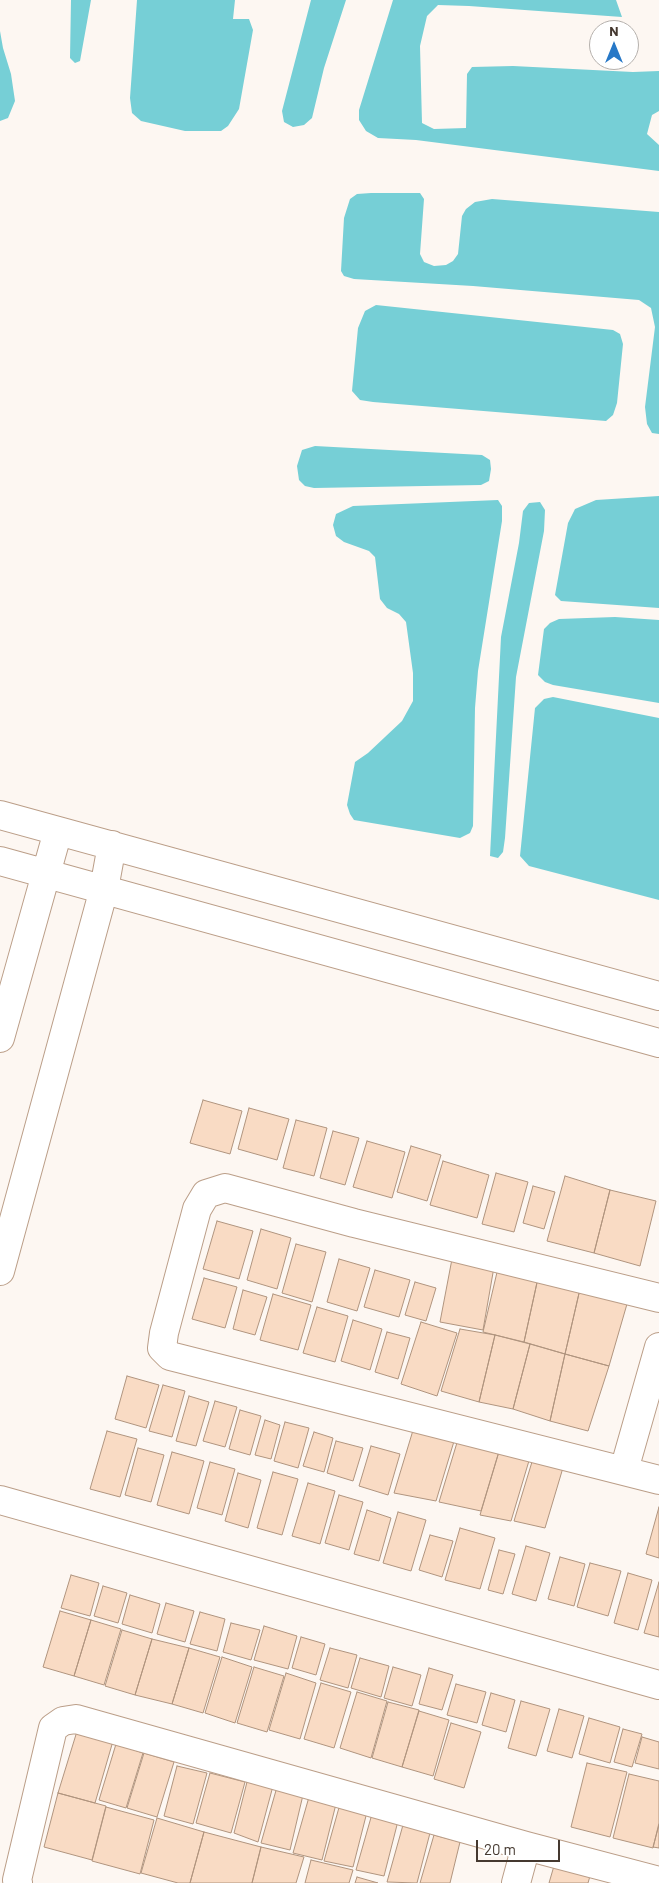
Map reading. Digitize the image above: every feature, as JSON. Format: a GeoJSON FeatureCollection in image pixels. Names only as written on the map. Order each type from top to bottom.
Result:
{"type":"FeatureCollection","features":[{"type":"Feature","properties":{"kind":"street"},"geometry":{"type":"LineString","coordinates":[[0,815],[659,996]]}},
{"type":"Feature","properties":{"kind":"street"},"geometry":{"type":"LineString","coordinates":[[0,1038],[58,831]]}},
{"type":"Feature","properties":{"kind":"street"},"geometry":{"type":"LineString","coordinates":[[0,1271],[104,889],[112,845]]}},
{"type":"Feature","properties":{"kind":"street"},"geometry":{"type":"LineString","coordinates":[[0,861],[659,1043]]}},
{"type":"Feature","properties":{"kind":"street"},"geometry":{"type":"LineString","coordinates":[[659,1298],[354,1223],[225,1188],[206,1194],[197,1209],[164,1333],[162,1348],[170,1356],[659,1480]]}},
{"type":"Feature","properties":{"kind":"street"},"geometry":{"type":"LineString","coordinates":[[624,1470],[659,1348]]}},
{"type":"Feature","properties":{"kind":"street"},"geometry":{"type":"LineString","coordinates":[[0,1500],[659,1685]]}},
{"type":"Feature","properties":{"kind":"street"},"geometry":{"type":"LineString","coordinates":[[18,1883],[17,1880],[53,1728],[64,1721],[76,1719],[526,1846],[659,1881]]}},
{"type":"Feature","properties":{"kind":"street"},"geometry":{"type":"LineString","coordinates":[[516,1883],[526,1846]]}},
{"type":"Feature","properties":{"kind":"water"},"geometry":{"type":"Polygon","coordinates":[[[71,0],[91,0],[80,61],[75,63],[70,58],[71,0]]]}},
{"type":"Feature","properties":{"kind":"water"},"geometry":{"type":"Polygon","coordinates":[[[137,0],[235,0],[233,19],[249,19],[253,30],[239,109],[228,126],[221,131],[185,131],[141,121],[132,113],[130,98],[137,0]]]}},
{"type":"Feature","properties":{"kind":"water"},"geometry":{"type":"Polygon","coordinates":[[[311,0],[346,0],[324,68],[312,118],[304,125],[293,127],[284,122],[282,111],[311,0]]]}},
{"type":"Feature","properties":{"kind":"water"},"geometry":{"type":"Polygon","coordinates":[[[393,0],[616,0],[622,17],[438,5],[427,16],[420,46],[422,123],[434,129],[466,128],[467,74],[472,67],[513,66],[633,72],[659,71],[659,111],[652,115],[647,134],[659,145],[659,171],[416,140],[378,138],[366,131],[359,120],[359,110],[393,0]]]}},
{"type":"Feature","properties":{"kind":"water"},"geometry":{"type":"Polygon","coordinates":[[[0,31],[11,74],[15,101],[8,118],[0,121],[0,31]]]}},
{"type":"Feature","properties":{"kind":"water"},"geometry":{"type":"Polygon","coordinates":[[[420,193],[424,199],[420,254],[424,262],[434,266],[446,265],[453,261],[458,254],[462,216],[466,209],[475,202],[492,199],[659,212],[659,434],[652,433],[647,424],[645,407],[655,327],[651,308],[639,300],[473,286],[354,279],[344,276],[341,271],[344,218],[350,199],[357,194],[420,193]]]}},
{"type":"Feature","properties":{"kind":"water"},"geometry":{"type":"Polygon","coordinates":[[[376,305],[613,330],[620,334],[623,344],[617,403],[613,415],[606,421],[360,400],[352,391],[358,328],[365,311],[376,305]]]}},
{"type":"Feature","properties":{"kind":"water"},"geometry":{"type":"Polygon","coordinates":[[[315,446],[482,455],[490,460],[491,469],[489,481],[481,485],[314,488],[305,486],[299,480],[297,466],[302,450],[315,446]]]}},
{"type":"Feature","properties":{"kind":"water"},"geometry":{"type":"Polygon","coordinates":[[[659,496],[659,608],[561,601],[555,595],[568,523],[575,509],[596,500],[659,496]]]}},
{"type":"Feature","properties":{"kind":"water"},"geometry":{"type":"Polygon","coordinates":[[[498,500],[502,506],[502,521],[478,671],[475,708],[473,826],[470,833],[460,838],[354,820],[347,805],[355,762],[368,753],[402,721],[413,701],[413,673],[406,622],[399,614],[387,608],[380,599],[375,557],[369,551],[344,542],[336,536],[333,525],[336,514],[353,506],[498,500]]]}},
{"type":"Feature","properties":{"kind":"water"},"geometry":{"type":"Polygon","coordinates":[[[540,502],[545,510],[544,531],[516,677],[505,838],[503,852],[498,858],[490,856],[501,637],[519,543],[523,511],[529,503],[540,502]]]}},
{"type":"Feature","properties":{"kind":"water"},"geometry":{"type":"Polygon","coordinates":[[[615,617],[659,620],[659,703],[553,685],[545,682],[538,675],[544,629],[550,623],[559,619],[615,617]]]}},
{"type":"Feature","properties":{"kind":"water"},"geometry":{"type":"Polygon","coordinates":[[[553,697],[659,718],[659,900],[529,866],[520,856],[535,708],[544,699],[553,697]]]}},
{"type":"Feature","properties":{"kind":"building"},"geometry":{"type":"Polygon","coordinates":[[[203,1100],[242,1111],[230,1154],[190,1143],[203,1100]]]}},
{"type":"Feature","properties":{"kind":"building"},"geometry":{"type":"Polygon","coordinates":[[[249,1108],[289,1119],[277,1160],[238,1149],[249,1108]]]}},
{"type":"Feature","properties":{"kind":"building"},"geometry":{"type":"Polygon","coordinates":[[[296,1120],[327,1128],[314,1176],[283,1168],[296,1120]]]}},
{"type":"Feature","properties":{"kind":"building"},"geometry":{"type":"Polygon","coordinates":[[[333,1131],[359,1138],[345,1185],[320,1178],[333,1131]]]}},
{"type":"Feature","properties":{"kind":"building"},"geometry":{"type":"Polygon","coordinates":[[[367,1141],[405,1152],[392,1198],[353,1187],[367,1141]]]}},
{"type":"Feature","properties":{"kind":"building"},"geometry":{"type":"Polygon","coordinates":[[[411,1146],[441,1155],[427,1201],[397,1192],[411,1146]]]}},
{"type":"Feature","properties":{"kind":"building"},"geometry":{"type":"Polygon","coordinates":[[[443,1161],[489,1175],[477,1218],[430,1205],[443,1161]]]}},
{"type":"Feature","properties":{"kind":"building"},"geometry":{"type":"Polygon","coordinates":[[[496,1173],[528,1182],[514,1232],[482,1224],[496,1173]]]}},
{"type":"Feature","properties":{"kind":"building"},"geometry":{"type":"Polygon","coordinates":[[[565,1176],[610,1190],[594,1253],[547,1241],[565,1176]]]}},
{"type":"Feature","properties":{"kind":"building"},"geometry":{"type":"Polygon","coordinates":[[[533,1186],[555,1192],[544,1229],[523,1223],[533,1186]]]}},
{"type":"Feature","properties":{"kind":"building"},"geometry":{"type":"Polygon","coordinates":[[[610,1190],[656,1201],[640,1266],[594,1253],[610,1190]]]}},
{"type":"Feature","properties":{"kind":"building"},"geometry":{"type":"Polygon","coordinates":[[[217,1221],[253,1231],[239,1279],[203,1269],[217,1221]]]}},
{"type":"Feature","properties":{"kind":"building"},"geometry":{"type":"Polygon","coordinates":[[[261,1229],[291,1238],[277,1289],[247,1280],[261,1229]]]}},
{"type":"Feature","properties":{"kind":"building"},"geometry":{"type":"Polygon","coordinates":[[[296,1244],[326,1252],[312,1302],[282,1293],[296,1244]]]}},
{"type":"Feature","properties":{"kind":"building"},"geometry":{"type":"Polygon","coordinates":[[[339,1259],[370,1268],[357,1311],[327,1302],[339,1259]]]}},
{"type":"Feature","properties":{"kind":"building"},"geometry":{"type":"Polygon","coordinates":[[[452,1259],[494,1267],[483,1330],[440,1322],[452,1259]]]}},
{"type":"Feature","properties":{"kind":"building"},"geometry":{"type":"Polygon","coordinates":[[[498,1268],[538,1278],[524,1342],[483,1332],[498,1268]]]}},
{"type":"Feature","properties":{"kind":"building"},"geometry":{"type":"Polygon","coordinates":[[[375,1270],[410,1280],[399,1317],[364,1307],[375,1270]]]}},
{"type":"Feature","properties":{"kind":"building"},"geometry":{"type":"Polygon","coordinates":[[[204,1278],[237,1287],[225,1328],[192,1319],[204,1278]]]}},
{"type":"Feature","properties":{"kind":"building"},"geometry":{"type":"Polygon","coordinates":[[[538,1278],[580,1289],[565,1354],[524,1342],[538,1278]]]}},
{"type":"Feature","properties":{"kind":"building"},"geometry":{"type":"Polygon","coordinates":[[[415,1282],[436,1288],[426,1321],[405,1315],[415,1282]]]}},
{"type":"Feature","properties":{"kind":"building"},"geometry":{"type":"Polygon","coordinates":[[[580,1289],[627,1304],[609,1366],[565,1354],[580,1289]]]}},
{"type":"Feature","properties":{"kind":"building"},"geometry":{"type":"Polygon","coordinates":[[[243,1290],[267,1297],[255,1335],[233,1329],[243,1290]]]}},
{"type":"Feature","properties":{"kind":"building"},"geometry":{"type":"Polygon","coordinates":[[[273,1294],[311,1305],[298,1350],[260,1340],[273,1294]]]}},
{"type":"Feature","properties":{"kind":"building"},"geometry":{"type":"Polygon","coordinates":[[[317,1307],[348,1316],[335,1362],[303,1353],[317,1307]]]}},
{"type":"Feature","properties":{"kind":"building"},"geometry":{"type":"Polygon","coordinates":[[[353,1320],[382,1329],[370,1370],[341,1361],[353,1320]]]}},
{"type":"Feature","properties":{"kind":"building"},"geometry":{"type":"Polygon","coordinates":[[[421,1322],[457,1333],[437,1396],[401,1384],[421,1322]]]}},
{"type":"Feature","properties":{"kind":"building"},"geometry":{"type":"Polygon","coordinates":[[[460,1329],[495,1335],[479,1402],[441,1391],[460,1329]]]}},
{"type":"Feature","properties":{"kind":"building"},"geometry":{"type":"Polygon","coordinates":[[[387,1332],[410,1338],[398,1379],[375,1372],[387,1332]]]}},
{"type":"Feature","properties":{"kind":"building"},"geometry":{"type":"Polygon","coordinates":[[[495,1335],[530,1344],[513,1409],[479,1402],[495,1335]]]}},
{"type":"Feature","properties":{"kind":"building"},"geometry":{"type":"Polygon","coordinates":[[[530,1344],[565,1354],[550,1421],[513,1409],[530,1344]]]}},
{"type":"Feature","properties":{"kind":"building"},"geometry":{"type":"Polygon","coordinates":[[[565,1354],[609,1366],[588,1431],[550,1421],[565,1354]]]}},
{"type":"Feature","properties":{"kind":"building"},"geometry":{"type":"Polygon","coordinates":[[[127,1376],[159,1385],[146,1428],[115,1419],[127,1376]]]}},
{"type":"Feature","properties":{"kind":"building"},"geometry":{"type":"Polygon","coordinates":[[[163,1385],[185,1391],[172,1437],[149,1431],[163,1385]]]}},
{"type":"Feature","properties":{"kind":"building"},"geometry":{"type":"Polygon","coordinates":[[[189,1396],[209,1402],[196,1446],[176,1441],[189,1396]]]}},
{"type":"Feature","properties":{"kind":"building"},"geometry":{"type":"Polygon","coordinates":[[[215,1401],[237,1407],[225,1447],[203,1441],[215,1401]]]}},
{"type":"Feature","properties":{"kind":"building"},"geometry":{"type":"Polygon","coordinates":[[[240,1410],[261,1416],[250,1455],[229,1449],[240,1410]]]}},
{"type":"Feature","properties":{"kind":"building"},"geometry":{"type":"Polygon","coordinates":[[[265,1420],[280,1425],[271,1459],[255,1455],[265,1420]]]}},
{"type":"Feature","properties":{"kind":"building"},"geometry":{"type":"Polygon","coordinates":[[[285,1422],[309,1428],[298,1468],[274,1461],[285,1422]]]}},
{"type":"Feature","properties":{"kind":"building"},"geometry":{"type":"Polygon","coordinates":[[[414,1427],[455,1438],[436,1501],[394,1493],[414,1427]]]}},
{"type":"Feature","properties":{"kind":"building"},"geometry":{"type":"Polygon","coordinates":[[[107,1431],[137,1439],[120,1497],[90,1489],[107,1431]]]}},
{"type":"Feature","properties":{"kind":"building"},"geometry":{"type":"Polygon","coordinates":[[[314,1432],[333,1438],[324,1472],[303,1466],[314,1432]]]}},
{"type":"Feature","properties":{"kind":"building"},"geometry":{"type":"Polygon","coordinates":[[[459,1436],[500,1448],[481,1511],[439,1502],[459,1436]]]}},
{"type":"Feature","properties":{"kind":"building"},"geometry":{"type":"Polygon","coordinates":[[[336,1441],[363,1448],[353,1481],[327,1473],[336,1441]]]}},
{"type":"Feature","properties":{"kind":"building"},"geometry":{"type":"Polygon","coordinates":[[[501,1445],[531,1454],[511,1521],[480,1515],[501,1445]]]}},
{"type":"Feature","properties":{"kind":"building"},"geometry":{"type":"Polygon","coordinates":[[[371,1446],[400,1454],[388,1495],[359,1486],[371,1446]]]}},
{"type":"Feature","properties":{"kind":"building"},"geometry":{"type":"Polygon","coordinates":[[[138,1448],[164,1455],[151,1502],[125,1495],[138,1448]]]}},
{"type":"Feature","properties":{"kind":"building"},"geometry":{"type":"Polygon","coordinates":[[[172,1452],[204,1461],[189,1514],[157,1505],[172,1452]]]}},
{"type":"Feature","properties":{"kind":"building"},"geometry":{"type":"Polygon","coordinates":[[[535,1452],[565,1461],[545,1528],[514,1521],[535,1452]]]}},
{"type":"Feature","properties":{"kind":"building"},"geometry":{"type":"Polygon","coordinates":[[[210,1462],[235,1469],[222,1515],[197,1508],[210,1462]]]}},
{"type":"Feature","properties":{"kind":"building"},"geometry":{"type":"Polygon","coordinates":[[[273,1472],[298,1479],[282,1535],[257,1528],[273,1472]]]}},
{"type":"Feature","properties":{"kind":"building"},"geometry":{"type":"Polygon","coordinates":[[[238,1473],[261,1480],[248,1528],[225,1521],[238,1473]]]}},
{"type":"Feature","properties":{"kind":"building"},"geometry":{"type":"Polygon","coordinates":[[[308,1483],[335,1491],[320,1544],[292,1536],[308,1483]]]}},
{"type":"Feature","properties":{"kind":"building"},"geometry":{"type":"Polygon","coordinates":[[[339,1495],[363,1502],[349,1550],[325,1543],[339,1495]]]}},
{"type":"Feature","properties":{"kind":"building"},"geometry":{"type":"Polygon","coordinates":[[[659,1507],[659,1558],[646,1554],[659,1507]]]}},
{"type":"Feature","properties":{"kind":"building"},"geometry":{"type":"Polygon","coordinates":[[[367,1510],[391,1518],[379,1561],[354,1554],[367,1510]]]}},
{"type":"Feature","properties":{"kind":"building"},"geometry":{"type":"Polygon","coordinates":[[[398,1512],[426,1520],[411,1571],[383,1563],[398,1512]]]}},
{"type":"Feature","properties":{"kind":"building"},"geometry":{"type":"Polygon","coordinates":[[[460,1528],[495,1538],[480,1589],[445,1580],[460,1528]]]}},
{"type":"Feature","properties":{"kind":"building"},"geometry":{"type":"Polygon","coordinates":[[[430,1535],[453,1541],[442,1577],[419,1570],[430,1535]]]}},
{"type":"Feature","properties":{"kind":"building"},"geometry":{"type":"Polygon","coordinates":[[[526,1546],[550,1553],[536,1601],[512,1594],[526,1546]]]}},
{"type":"Feature","properties":{"kind":"building"},"geometry":{"type":"Polygon","coordinates":[[[499,1550],[515,1554],[503,1594],[488,1590],[499,1550]]]}},
{"type":"Feature","properties":{"kind":"building"},"geometry":{"type":"Polygon","coordinates":[[[560,1557],[585,1564],[574,1606],[548,1599],[560,1557]]]}},
{"type":"Feature","properties":{"kind":"building"},"geometry":{"type":"Polygon","coordinates":[[[590,1563],[621,1571],[608,1616],[577,1607],[590,1563]]]}},
{"type":"Feature","properties":{"kind":"building"},"geometry":{"type":"Polygon","coordinates":[[[628,1573],[652,1580],[638,1630],[614,1623],[628,1573]]]}},
{"type":"Feature","properties":{"kind":"building"},"geometry":{"type":"Polygon","coordinates":[[[71,1575],[99,1583],[90,1616],[61,1608],[71,1575]]]}},
{"type":"Feature","properties":{"kind":"building"},"geometry":{"type":"Polygon","coordinates":[[[659,1582],[659,1637],[644,1633],[659,1582]]]}},
{"type":"Feature","properties":{"kind":"building"},"geometry":{"type":"Polygon","coordinates":[[[103,1586],[127,1593],[118,1623],[94,1616],[103,1586]]]}},
{"type":"Feature","properties":{"kind":"building"},"geometry":{"type":"Polygon","coordinates":[[[130,1595],[160,1604],[152,1633],[122,1624],[130,1595]]]}},
{"type":"Feature","properties":{"kind":"building"},"geometry":{"type":"Polygon","coordinates":[[[166,1603],[194,1611],[185,1642],[157,1634],[166,1603]]]}},
{"type":"Feature","properties":{"kind":"building"},"geometry":{"type":"Polygon","coordinates":[[[60,1611],[91,1620],[74,1676],[43,1667],[60,1611]]]}},
{"type":"Feature","properties":{"kind":"building"},"geometry":{"type":"Polygon","coordinates":[[[200,1612],[225,1619],[217,1651],[190,1644],[200,1612]]]}},
{"type":"Feature","properties":{"kind":"building"},"geometry":{"type":"Polygon","coordinates":[[[91,1620],[121,1629],[104,1685],[74,1676],[91,1620]]]}},
{"type":"Feature","properties":{"kind":"building"},"geometry":{"type":"Polygon","coordinates":[[[231,1623],[260,1630],[251,1660],[223,1652],[231,1623]]]}},
{"type":"Feature","properties":{"kind":"building"},"geometry":{"type":"Polygon","coordinates":[[[264,1626],[297,1636],[288,1669],[254,1660],[264,1626]]]}},
{"type":"Feature","properties":{"kind":"building"},"geometry":{"type":"Polygon","coordinates":[[[122,1630],[152,1639],[135,1695],[105,1686],[122,1630]]]}},
{"type":"Feature","properties":{"kind":"building"},"geometry":{"type":"Polygon","coordinates":[[[301,1637],[325,1644],[316,1675],[292,1668],[301,1637]]]}},
{"type":"Feature","properties":{"kind":"building"},"geometry":{"type":"Polygon","coordinates":[[[152,1639],[189,1648],[172,1704],[135,1695],[152,1639]]]}},
{"type":"Feature","properties":{"kind":"building"},"geometry":{"type":"Polygon","coordinates":[[[189,1648],[220,1657],[203,1713],[172,1704],[189,1648]]]}},
{"type":"Feature","properties":{"kind":"building"},"geometry":{"type":"Polygon","coordinates":[[[330,1648],[357,1655],[348,1688],[320,1680],[330,1648]]]}},
{"type":"Feature","properties":{"kind":"building"},"geometry":{"type":"Polygon","coordinates":[[[222,1657],[252,1667],[235,1723],[205,1713],[222,1657]]]}},
{"type":"Feature","properties":{"kind":"building"},"geometry":{"type":"Polygon","coordinates":[[[360,1658],[389,1666],[381,1697],[351,1688],[360,1658]]]}},
{"type":"Feature","properties":{"kind":"building"},"geometry":{"type":"Polygon","coordinates":[[[254,1667],[284,1676],[267,1732],[237,1723],[254,1667]]]}},
{"type":"Feature","properties":{"kind":"building"},"geometry":{"type":"Polygon","coordinates":[[[393,1667],[421,1675],[412,1706],[384,1698],[393,1667]]]}},
{"type":"Feature","properties":{"kind":"building"},"geometry":{"type":"Polygon","coordinates":[[[429,1668],[453,1675],[442,1710],[419,1704],[429,1668]]]}},
{"type":"Feature","properties":{"kind":"building"},"geometry":{"type":"Polygon","coordinates":[[[286,1673],[316,1683],[300,1739],[269,1730],[286,1673]]]}},
{"type":"Feature","properties":{"kind":"building"},"geometry":{"type":"Polygon","coordinates":[[[321,1683],[351,1692],[334,1748],[304,1739],[321,1683]]]}},
{"type":"Feature","properties":{"kind":"building"},"geometry":{"type":"Polygon","coordinates":[[[456,1684],[486,1692],[477,1723],[447,1715],[456,1684]]]}},
{"type":"Feature","properties":{"kind":"building"},"geometry":{"type":"Polygon","coordinates":[[[357,1692],[387,1701],[371,1758],[340,1748],[357,1692]]]}},
{"type":"Feature","properties":{"kind":"building"},"geometry":{"type":"Polygon","coordinates":[[[491,1693],[515,1700],[506,1732],[482,1725],[491,1693]]]}},
{"type":"Feature","properties":{"kind":"building"},"geometry":{"type":"Polygon","coordinates":[[[521,1701],[550,1709],[536,1756],[508,1748],[521,1701]]]}},
{"type":"Feature","properties":{"kind":"building"},"geometry":{"type":"Polygon","coordinates":[[[388,1702],[419,1710],[402,1767],[372,1758],[388,1702]]]}},
{"type":"Feature","properties":{"kind":"building"},"geometry":{"type":"Polygon","coordinates":[[[559,1709],[584,1716],[572,1758],[547,1751],[559,1709]]]}},
{"type":"Feature","properties":{"kind":"building"},"geometry":{"type":"Polygon","coordinates":[[[419,1711],[449,1720],[433,1776],[402,1767],[419,1711]]]}},
{"type":"Feature","properties":{"kind":"building"},"geometry":{"type":"Polygon","coordinates":[[[589,1718],[620,1727],[610,1763],[579,1754],[589,1718]]]}},
{"type":"Feature","properties":{"kind":"building"},"geometry":{"type":"Polygon","coordinates":[[[451,1723],[481,1732],[464,1788],[434,1779],[451,1723]]]}},
{"type":"Feature","properties":{"kind":"building"},"geometry":{"type":"Polygon","coordinates":[[[78,1728],[113,1741],[95,1803],[58,1793],[78,1728]]]}},
{"type":"Feature","properties":{"kind":"building"},"geometry":{"type":"Polygon","coordinates":[[[623,1729],[642,1734],[632,1767],[614,1762],[623,1729]]]}},
{"type":"Feature","properties":{"kind":"building"},"geometry":{"type":"Polygon","coordinates":[[[642,1737],[659,1742],[659,1769],[635,1763],[642,1737]]]}},
{"type":"Feature","properties":{"kind":"building"},"geometry":{"type":"Polygon","coordinates":[[[116,1744],[143,1753],[126,1808],[99,1800],[116,1744]]]}},
{"type":"Feature","properties":{"kind":"building"},"geometry":{"type":"Polygon","coordinates":[[[144,1753],[174,1762],[157,1817],[127,1808],[144,1753]]]}},
{"type":"Feature","properties":{"kind":"building"},"geometry":{"type":"Polygon","coordinates":[[[587,1763],[627,1772],[610,1837],[571,1827],[587,1763]]]}},
{"type":"Feature","properties":{"kind":"building"},"geometry":{"type":"Polygon","coordinates":[[[177,1766],[207,1773],[193,1824],[164,1816],[177,1766]]]}},
{"type":"Feature","properties":{"kind":"building"},"geometry":{"type":"Polygon","coordinates":[[[210,1773],[245,1782],[231,1833],[196,1823],[210,1773]]]}},
{"type":"Feature","properties":{"kind":"building"},"geometry":{"type":"Polygon","coordinates":[[[629,1774],[659,1781],[659,1823],[653,1848],[613,1838],[629,1774]]]}},
{"type":"Feature","properties":{"kind":"building"},"geometry":{"type":"Polygon","coordinates":[[[247,1782],[273,1786],[258,1842],[234,1833],[247,1782]]]}},
{"type":"Feature","properties":{"kind":"building"},"geometry":{"type":"Polygon","coordinates":[[[277,1787],[303,1795],[290,1850],[261,1843],[277,1787]]]}},
{"type":"Feature","properties":{"kind":"building"},"geometry":{"type":"Polygon","coordinates":[[[58,1793],[106,1806],[92,1860],[44,1847],[58,1793]]]}},
{"type":"Feature","properties":{"kind":"building"},"geometry":{"type":"Polygon","coordinates":[[[309,1797],[336,1804],[322,1860],[293,1853],[309,1797]]]}},
{"type":"Feature","properties":{"kind":"building"},"geometry":{"type":"Polygon","coordinates":[[[340,1804],[367,1812],[353,1867],[324,1861],[340,1804]]]}},
{"type":"Feature","properties":{"kind":"building"},"geometry":{"type":"Polygon","coordinates":[[[106,1807],[154,1820],[140,1874],[92,1861],[106,1807]]]}},
{"type":"Feature","properties":{"kind":"building"},"geometry":{"type":"Polygon","coordinates":[[[372,1814],[398,1821],[384,1876],[356,1870],[372,1814]]]}},
{"type":"Feature","properties":{"kind":"building"},"geometry":{"type":"Polygon","coordinates":[[[157,1818],[204,1832],[190,1883],[178,1883],[141,1873],[157,1818]]]}},
{"type":"Feature","properties":{"kind":"building"},"geometry":{"type":"Polygon","coordinates":[[[403,1825],[430,1833],[417,1883],[387,1882],[403,1825]]]}},
{"type":"Feature","properties":{"kind":"building"},"geometry":{"type":"Polygon","coordinates":[[[659,1825],[659,1848],[653,1847],[659,1825]]]}},
{"type":"Feature","properties":{"kind":"building"},"geometry":{"type":"Polygon","coordinates":[[[204,1832],[261,1847],[252,1883],[190,1883],[204,1832]]]}},
{"type":"Feature","properties":{"kind":"building"},"geometry":{"type":"Polygon","coordinates":[[[434,1835],[460,1842],[450,1883],[420,1883],[434,1835]]]}},
{"type":"Feature","properties":{"kind":"building"},"geometry":{"type":"Polygon","coordinates":[[[261,1847],[304,1857],[296,1883],[252,1883],[261,1847]]]}},
{"type":"Feature","properties":{"kind":"building"},"geometry":{"type":"Polygon","coordinates":[[[556,1859],[592,1869],[588,1883],[549,1883],[556,1859]]]}},
{"type":"Feature","properties":{"kind":"building"},"geometry":{"type":"Polygon","coordinates":[[[311,1860],[353,1870],[349,1883],[305,1883],[311,1860]]]}},
{"type":"Feature","properties":{"kind":"building"},"geometry":{"type":"Polygon","coordinates":[[[357,1877],[378,1883],[355,1883],[357,1877]]]}}]}
